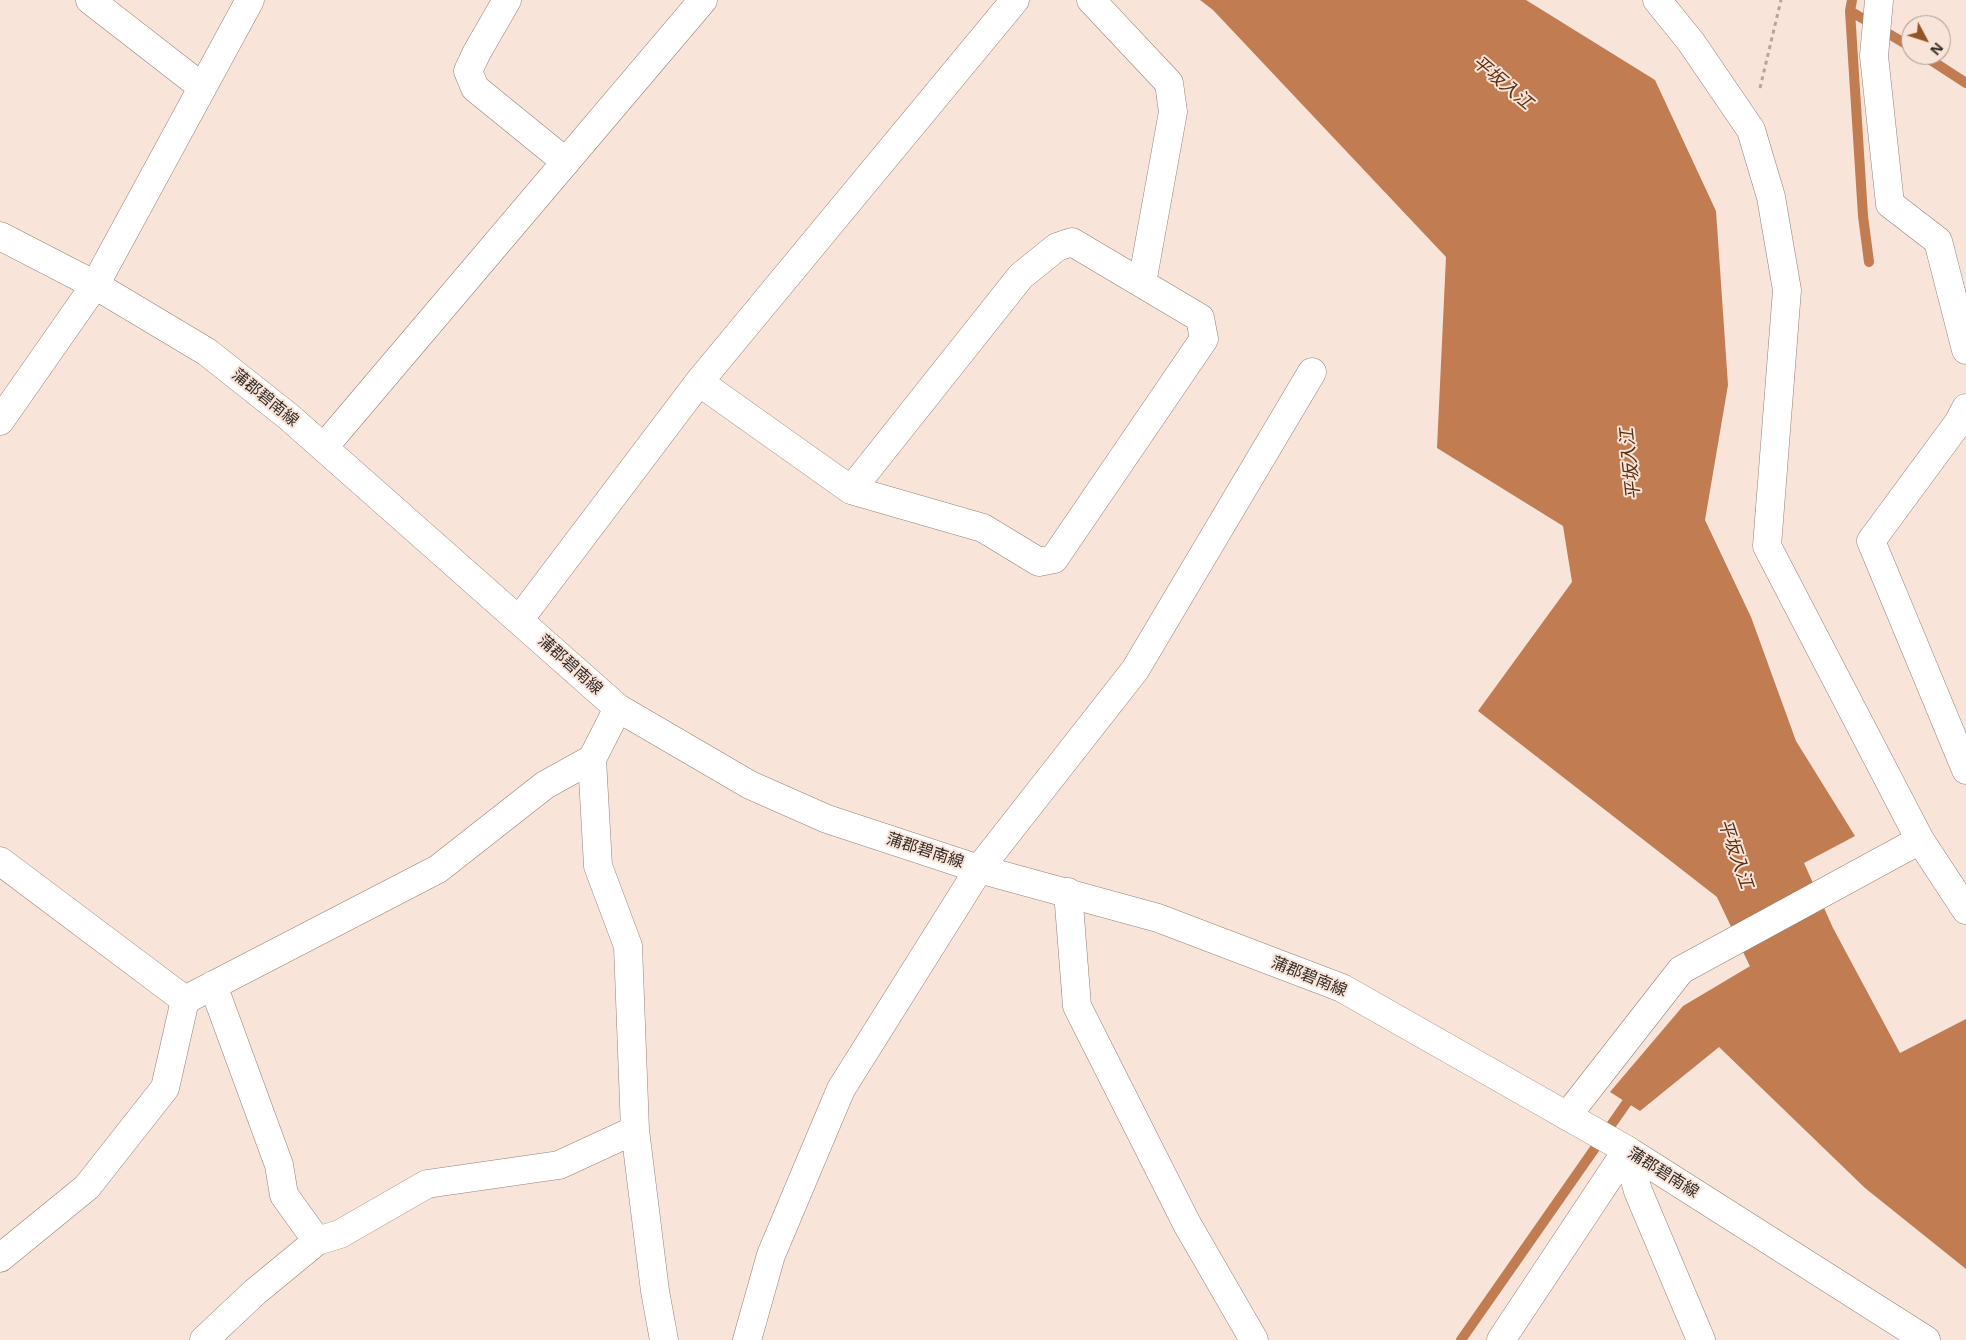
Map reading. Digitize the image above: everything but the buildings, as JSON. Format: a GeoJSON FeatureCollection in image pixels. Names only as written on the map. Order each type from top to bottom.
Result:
{"type":"FeatureCollection","features":[{"type":"Feature","properties":{"kind":"street"},"geometry":{"type":"LineString","coordinates":[[90,0],[202,86]]}},
{"type":"Feature","properties":{"kind":"street"},"geometry":{"type":"LineString","coordinates":[[0,421],[95,285],[250,0]]}},
{"type":"Feature","properties":{"kind":"street"},"geometry":{"type":"LineString","coordinates":[[507,0],[476,52],[468,71],[475,88],[566,162]]}},
{"type":"Feature","properties":{"kind":"street"},"geometry":{"type":"LineString","coordinates":[[324,447],[703,0]]}},
{"type":"Feature","properties":{"kind":"street"},"geometry":{"type":"LineString","coordinates":[[519,620],[699,382],[1015,0]]}},
{"type":"Feature","properties":{"kind":"street"},"geometry":{"type":"LineString","coordinates":[[1091,0],[1169,83],[1174,112],[1142,282]]}},
{"type":"Feature","properties":{"kind":"street"},"geometry":{"type":"LineString","coordinates":[[1657,0],[1691,42],[1751,130],[1771,196],[1787,290],[1768,546],[1920,840],[1966,910]]}},
{"type":"Feature","properties":{"kind":"street"},"geometry":{"type":"LineString","coordinates":[[1879,0],[1874,56],[1890,204],[1938,241],[1966,350]]}},
{"type":"Feature","properties":{"kind":"street","name":"蒲郡碧南線"},"geometry":{"type":"LineString","coordinates":[[0,236],[95,285],[207,352],[324,447],[618,708],[750,785],[827,819],[979,869],[1158,918],[1342,988],[1627,1150],[1926,1340]]}},
{"type":"Feature","properties":{"kind":"street"},"geometry":{"type":"LineString","coordinates":[[699,382],[851,490],[983,528],[1039,562],[1054,559],[1204,339],[1200,318],[1072,242],[1057,247],[1021,276],[851,490]]}},
{"type":"Feature","properties":{"kind":"street"},"geometry":{"type":"LineString","coordinates":[[747,1340],[771,1255],[840,1089],[979,869],[1135,670],[1312,372]]}},
{"type":"Feature","properties":{"kind":"street"},"geometry":{"type":"LineString","coordinates":[[1963,420],[1871,541],[1966,770]]}},
{"type":"Feature","properties":{"kind":"street"},"geometry":{"type":"LineString","coordinates":[[618,708],[592,759],[598,866],[628,946],[635,1130],[655,1292],[664,1340]]}},
{"type":"Feature","properties":{"kind":"street"},"geometry":{"type":"LineString","coordinates":[[0,1258],[87,1188],[165,1088],[185,1000],[438,870],[545,785],[592,759]]}},
{"type":"Feature","properties":{"kind":"street"},"geometry":{"type":"LineString","coordinates":[[1567,1116],[1681,970],[1920,840]]}},
{"type":"Feature","properties":{"kind":"street"},"geometry":{"type":"LineString","coordinates":[[0,861],[185,1000]]}},
{"type":"Feature","properties":{"kind":"street"},"geometry":{"type":"LineString","coordinates":[[1068,892],[1078,1006],[1187,1224],[1254,1340]]}},
{"type":"Feature","properties":{"kind":"street"},"geometry":{"type":"LineString","coordinates":[[213,985],[279,1166],[284,1195],[317,1241]]}},
{"type":"Feature","properties":{"kind":"street"},"geometry":{"type":"LineString","coordinates":[[204,1340],[255,1292],[317,1241],[340,1234],[427,1184],[559,1164],[635,1130]]}},
{"type":"Feature","properties":{"kind":"street"},"geometry":{"type":"LineString","coordinates":[[1500,1340],[1627,1150]]}},
{"type":"Feature","properties":{"kind":"street"},"geometry":{"type":"LineString","coordinates":[[1627,1150],[1638,1191],[1701,1340]]}},
{"type":"Feature","properties":{"kind":"path"},"geometry":{"type":"LineString","coordinates":[[1751,130],[1781,0]]}},
{"type":"Feature","properties":{"kind":"water"},"geometry":{"type":"Polygon","coordinates":[[[1200,0],[1526,0],[1655,80],[1716,211],[1728,385],[1705,520],[1751,617],[1796,741],[1855,836],[1804,863],[1833,928],[1900,1053],[1966,1019],[1966,1269],[1865,1188],[1719,1047],[1640,1111],[1610,1092],[1683,1006],[1794,940],[1771,880],[1726,904],[1478,711],[1572,582],[1563,526],[1437,448],[1446,257],[1213,10],[1200,0]]]}},
{"type":"Feature","properties":{"kind":"waterway"},"geometry":{"type":"LineString","coordinates":[[1852,0],[1850,11],[1863,216],[1869,262]]}},
{"type":"Feature","properties":{"kind":"waterway"},"geometry":{"type":"LineString","coordinates":[[1850,11],[1901,41]]}},
{"type":"Feature","properties":{"kind":"waterway"},"geometry":{"type":"LineString","coordinates":[[1938,65],[1966,83]]}},
{"type":"Feature","properties":{"kind":"waterway","name":"平坂入江"},"geometry":{"type":"LineString","coordinates":[[1721,816],[1742,881],[1792,986]]}},
{"type":"Feature","properties":{"kind":"waterway"},"geometry":{"type":"LineString","coordinates":[[1461,1340],[1630,1098],[1635,1095]]}}]}
